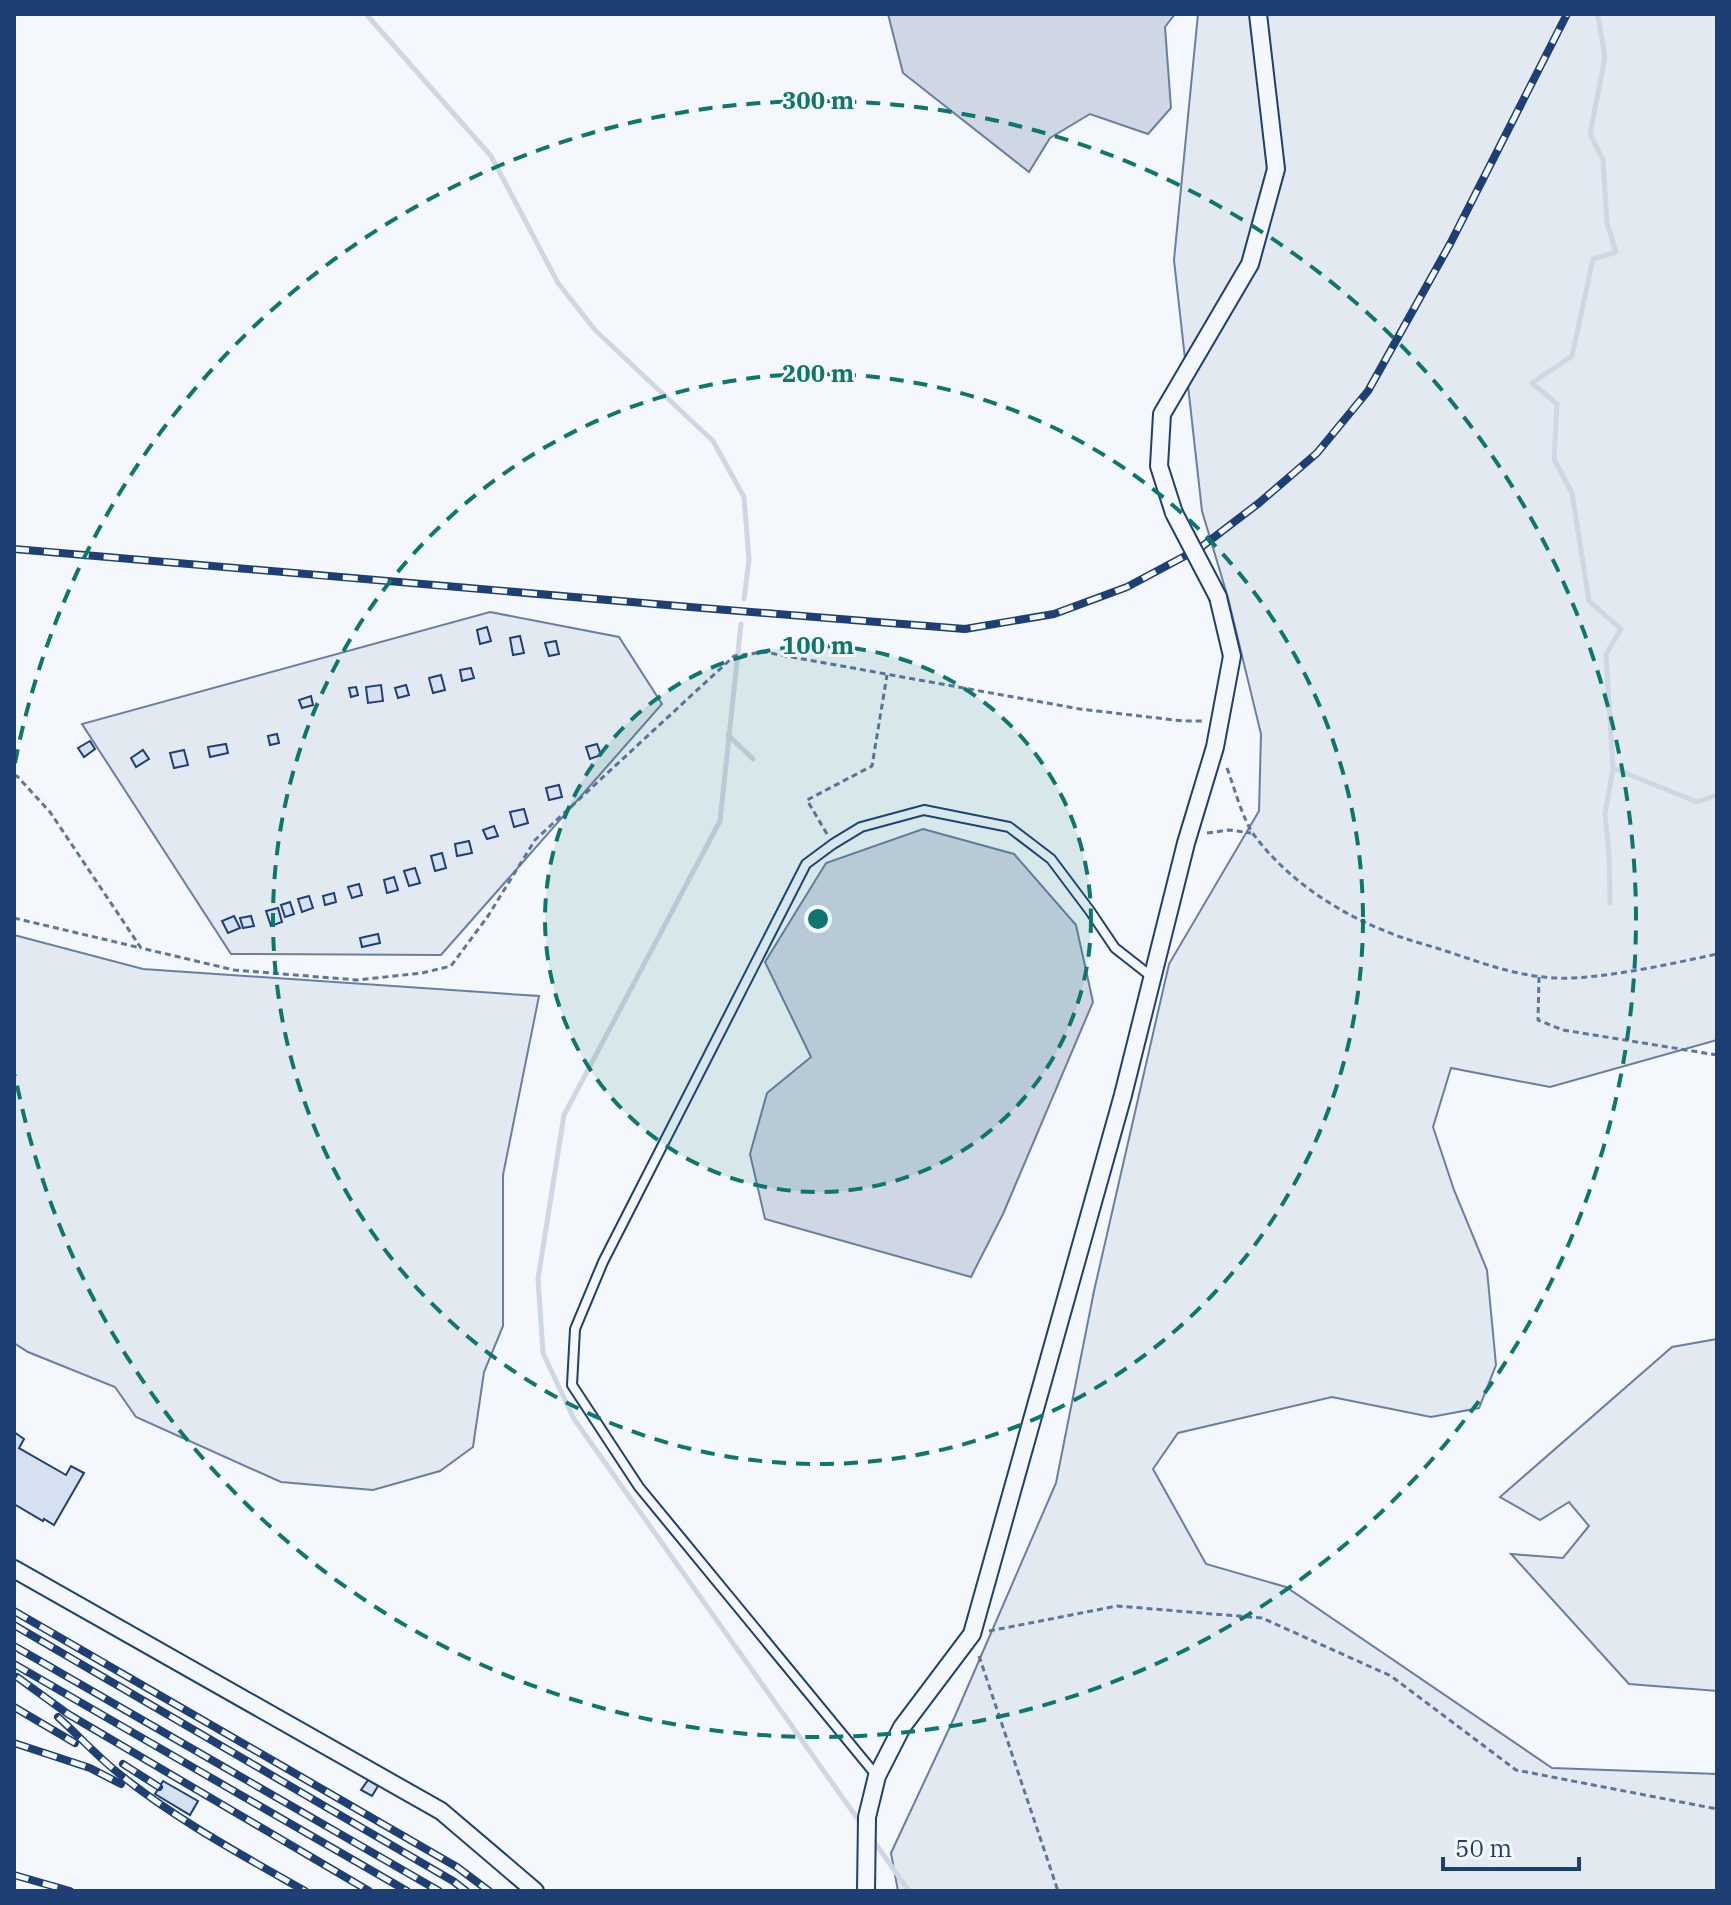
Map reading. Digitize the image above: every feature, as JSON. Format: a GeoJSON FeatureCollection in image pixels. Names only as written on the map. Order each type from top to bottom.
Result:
{"type":"FeatureCollection","features":[{"type":"Feature","properties":{"kind":"street"},"geometry":{"type":"LineString","coordinates":[[866,1891],[867,1817],[877,1776],[902,1727],[972,1634],[1123,1095],[1186,843],[1215,747],[1232,656],[1218,597],[1174,513],[1159,466],[1162,414],[1250,264],[1276,169],[1258,14]]}},
{"type":"Feature","properties":{"kind":"street"},"geometry":{"type":"LineString","coordinates":[[14,1569],[441,1811],[535,1891]]}},
{"type":"Feature","properties":{"kind":"lane"},"geometry":{"type":"LineString","coordinates":[[877,1776],[639,1487],[572,1385],[575,1329],[603,1262],[806,864],[833,844],[861,827],[924,810],[1009,827],[1051,859],[1115,948],[1152,977]]}},
{"type":"Feature","properties":{"kind":"path"},"geometry":{"type":"LineString","coordinates":[[14,918],[234,970],[357,980],[422,973],[451,966],[488,916],[535,840],[734,656],[764,652],[1080,709],[1183,721],[1220,721]]}},
{"type":"Feature","properties":{"kind":"path"},"geometry":{"type":"LineString","coordinates":[[833,844],[807,800],[872,766],[887,674]]}},
{"type":"Feature","properties":{"kind":"path"},"geometry":{"type":"LineString","coordinates":[[1215,747],[1225,760],[1252,833],[1289,872],[1318,896],[1388,932],[1504,971],[1539,977],[1573,978],[1641,970],[1717,954]]}},
{"type":"Feature","properties":{"kind":"path"},"geometry":{"type":"LineString","coordinates":[[14,776],[50,812],[141,948]]}},
{"type":"Feature","properties":{"kind":"path"},"geometry":{"type":"LineString","coordinates":[[1186,843],[1207,833],[1229,830],[1252,833]]}},
{"type":"Feature","properties":{"kind":"path"},"geometry":{"type":"LineString","coordinates":[[1539,977],[1538,1020],[1563,1030],[1717,1055]]}},
{"type":"Feature","properties":{"kind":"path"},"geometry":{"type":"LineString","coordinates":[[1058,1891],[972,1634],[1117,1606],[1262,1618],[1391,1676],[1516,1770],[1717,1809]]}},
{"type":"Feature","properties":{"kind":"shaded area"},"geometry":{"type":"Polygon","coordinates":[[[888,14],[1175,14],[1165,27],[1171,108],[1148,134],[1090,114],[1050,138],[1029,172],[903,73],[888,14]]]}},
{"type":"Feature","properties":{"kind":"shaded area"},"geometry":{"type":"Polygon","coordinates":[[[1198,14],[1717,14],[1717,1040],[1550,1087],[1451,1068],[1433,1127],[1454,1190],[1487,1270],[1496,1365],[1479,1408],[1431,1417],[1332,1397],[1178,1433],[1153,1469],[1206,1564],[1286,1587],[1552,1768],[1717,1774],[1717,1891],[898,1891],[891,1853],[955,1716],[1056,1483],[1094,1291],[1169,964],[1259,811],[1261,734],[1228,598],[1202,511],[1174,260],[1198,14]]]}},
{"type":"Feature","properties":{"kind":"shaded area"},"geometry":{"type":"Polygon","coordinates":[[[490,612],[619,637],[662,704],[441,955],[231,954],[82,724],[490,612]]]}},
{"type":"Feature","properties":{"kind":"shaded area"},"geometry":{"type":"Polygon","coordinates":[[[923,829],[1014,854],[1076,925],[1093,1002],[1003,1214],[971,1277],[765,1219],[750,1154],[767,1093],[811,1057],[765,962],[826,863],[923,829]]]}},
{"type":"Feature","properties":{"kind":"shaded area"},"geometry":{"type":"Polygon","coordinates":[[[14,935],[143,969],[539,996],[503,1175],[503,1326],[484,1372],[473,1447],[440,1471],[373,1490],[281,1482],[136,1417],[115,1387],[28,1352],[14,1343],[14,935]]]}},
{"type":"Feature","properties":{"kind":"shaded area"},"geometry":{"type":"Polygon","coordinates":[[[1717,1339],[1717,1691],[1629,1684],[1511,1554],[1563,1558],[1589,1526],[1569,1502],[1540,1520],[1500,1497],[1672,1347],[1717,1339]]]}},
{"type":"Feature","properties":{"kind":"building"},"geometry":{"type":"Polygon","coordinates":[[[487,627],[491,641],[480,644],[477,630],[487,627]]]}},
{"type":"Feature","properties":{"kind":"building"},"geometry":{"type":"Polygon","coordinates":[[[520,636],[524,653],[513,655],[510,638],[520,636]]]}},
{"type":"Feature","properties":{"kind":"building"},"geometry":{"type":"Polygon","coordinates":[[[556,641],[559,654],[549,656],[545,643],[556,641]]]}},
{"type":"Feature","properties":{"kind":"building"},"geometry":{"type":"Polygon","coordinates":[[[471,668],[474,678],[462,681],[460,670],[471,668]]]}},
{"type":"Feature","properties":{"kind":"building"},"geometry":{"type":"Polygon","coordinates":[[[441,675],[445,690],[433,693],[429,678],[441,675]]]}},
{"type":"Feature","properties":{"kind":"building"},"geometry":{"type":"Polygon","coordinates":[[[381,685],[383,701],[368,703],[366,687],[381,685]]]}},
{"type":"Feature","properties":{"kind":"building"},"geometry":{"type":"Polygon","coordinates":[[[406,685],[409,695],[398,698],[395,688],[406,685]]]}},
{"type":"Feature","properties":{"kind":"building"},"geometry":{"type":"Polygon","coordinates":[[[356,687],[358,695],[351,697],[349,688],[356,687]]]}},
{"type":"Feature","properties":{"kind":"building"},"geometry":{"type":"Polygon","coordinates":[[[311,696],[313,705],[302,708],[299,700],[311,696]]]}},
{"type":"Feature","properties":{"kind":"building"},"geometry":{"type":"Polygon","coordinates":[[[277,734],[279,743],[270,745],[268,736],[277,734]]]}},
{"type":"Feature","properties":{"kind":"building"},"geometry":{"type":"Polygon","coordinates":[[[90,741],[95,749],[84,757],[78,748],[90,741]]]}},
{"type":"Feature","properties":{"kind":"building"},"geometry":{"type":"Polygon","coordinates":[[[226,744],[228,753],[210,757],[208,747],[226,744]]]}},
{"type":"Feature","properties":{"kind":"building"},"geometry":{"type":"Polygon","coordinates":[[[597,744],[601,755],[590,759],[586,747],[597,744]]]}},
{"type":"Feature","properties":{"kind":"building"},"geometry":{"type":"Polygon","coordinates":[[[143,750],[149,759],[136,767],[131,758],[143,750]]]}},
{"type":"Feature","properties":{"kind":"building"},"geometry":{"type":"Polygon","coordinates":[[[184,750],[188,765],[174,768],[170,753],[184,750]]]}},
{"type":"Feature","properties":{"kind":"building"},"geometry":{"type":"Polygon","coordinates":[[[559,785],[562,797],[549,800],[546,788],[559,785]]]}},
{"type":"Feature","properties":{"kind":"building"},"geometry":{"type":"Polygon","coordinates":[[[524,809],[528,823],[514,827],[510,812],[524,809]]]}},
{"type":"Feature","properties":{"kind":"building"},"geometry":{"type":"Polygon","coordinates":[[[494,826],[498,836],[487,839],[483,830],[494,826]]]}},
{"type":"Feature","properties":{"kind":"building"},"geometry":{"type":"Polygon","coordinates":[[[469,841],[472,853],[457,856],[455,844],[469,841]]]}},
{"type":"Feature","properties":{"kind":"building"},"geometry":{"type":"Polygon","coordinates":[[[442,853],[446,868],[435,871],[431,856],[442,853]]]}},
{"type":"Feature","properties":{"kind":"building"},"geometry":{"type":"Polygon","coordinates":[[[415,868],[420,883],[409,886],[404,871],[415,868]]]}},
{"type":"Feature","properties":{"kind":"building"},"geometry":{"type":"Polygon","coordinates":[[[394,877],[398,890],[387,893],[384,880],[394,877]]]}},
{"type":"Feature","properties":{"kind":"building"},"geometry":{"type":"Polygon","coordinates":[[[359,884],[362,895],[352,898],[348,887],[359,884]]]}},
{"type":"Feature","properties":{"kind":"building"},"geometry":{"type":"Polygon","coordinates":[[[334,893],[336,902],[325,905],[323,896],[334,893]]]}},
{"type":"Feature","properties":{"kind":"building"},"geometry":{"type":"Polygon","coordinates":[[[309,896],[313,908],[302,912],[298,899],[309,896]]]}},
{"type":"Feature","properties":{"kind":"building"},"geometry":{"type":"Polygon","coordinates":[[[290,902],[294,914],[285,917],[281,905],[290,902]]]}},
{"type":"Feature","properties":{"kind":"building"},"geometry":{"type":"Polygon","coordinates":[[[278,908],[282,922],[271,926],[266,911],[278,908]]]}},
{"type":"Feature","properties":{"kind":"building"},"geometry":{"type":"Polygon","coordinates":[[[234,916],[240,928],[228,933],[222,921],[234,916]]]}},
{"type":"Feature","properties":{"kind":"building"},"geometry":{"type":"Polygon","coordinates":[[[251,916],[254,926],[243,928],[240,918],[251,916]]]}},
{"type":"Feature","properties":{"kind":"building"},"geometry":{"type":"Polygon","coordinates":[[[378,934],[380,943],[362,947],[360,938],[378,934]]]}},
{"type":"Feature","properties":{"kind":"building"},"geometry":{"type":"Polygon","coordinates":[[[14,1432],[24,1439],[19,1448],[66,1475],[71,1466],[84,1473],[54,1525],[14,1504],[14,1432]]]}},
{"type":"Feature","properties":{"kind":"building"},"geometry":{"type":"Polygon","coordinates":[[[368,1780],[378,1786],[372,1796],[361,1790],[368,1780]]]}},
{"type":"Feature","properties":{"kind":"building"},"geometry":{"type":"Polygon","coordinates":[[[163,1781],[198,1801],[190,1815],[155,1794],[163,1781]]]}},
{"type":"Feature","properties":{"kind":"waterway"},"geometry":{"type":"LineString","coordinates":[[366,14],[491,156],[558,283],[595,330],[713,441],[744,497],[749,560],[744,599]]}},
{"type":"Feature","properties":{"kind":"waterway"},"geometry":{"type":"LineString","coordinates":[[1598,17],[1605,57],[1590,134],[1603,160],[1607,223],[1616,252],[1593,259],[1572,356],[1532,383],[1557,404],[1554,459],[1572,493],[1589,601],[1621,629],[1606,654],[1613,768],[1697,802],[1717,795]]}},
{"type":"Feature","properties":{"kind":"waterway"},"geometry":{"type":"LineString","coordinates":[[741,624],[720,821],[564,1115],[538,1279],[543,1353],[574,1419],[862,1825]]}},
{"type":"Feature","properties":{"kind":"waterway"},"geometry":{"type":"LineString","coordinates":[[728,735],[753,759]]}},
{"type":"Feature","properties":{"kind":"waterway"},"geometry":{"type":"LineString","coordinates":[[1610,903],[1605,814],[1613,769]]}},
{"type":"Feature","properties":{"kind":"waterway"},"geometry":{"type":"LineString","coordinates":[[873,1840],[909,1891]]}},
{"type":"Feature","properties":{"kind":"railway"},"geometry":{"type":"LineString","coordinates":[[14,549],[965,629],[1054,614],[1127,587],[1200,548],[1317,453],[1368,391],[1450,244],[1567,14]]}},
{"type":"Feature","properties":{"kind":"railway"},"geometry":{"type":"LineString","coordinates":[[14,1611],[457,1867],[489,1891]]}},
{"type":"Feature","properties":{"kind":"railway"},"geometry":{"type":"LineString","coordinates":[[14,1625],[466,1891]]}},
{"type":"Feature","properties":{"kind":"railway"},"geometry":{"type":"LineString","coordinates":[[14,1646],[439,1891]]}},
{"type":"Feature","properties":{"kind":"railway"},"geometry":{"type":"LineString","coordinates":[[14,1664],[407,1891]]}},
{"type":"Feature","properties":{"kind":"railway"},"geometry":{"type":"LineString","coordinates":[[17,1677],[68,1714],[369,1891]]}},
{"type":"Feature","properties":{"kind":"railway"},"geometry":{"type":"LineString","coordinates":[[14,1707],[75,1743]]}},
{"type":"Feature","properties":{"kind":"railway"},"geometry":{"type":"LineString","coordinates":[[58,1717],[139,1789],[208,1835],[305,1891]]}},
{"type":"Feature","properties":{"kind":"railway"},"geometry":{"type":"LineString","coordinates":[[14,1743],[90,1768],[121,1784]]}},
{"type":"Feature","properties":{"kind":"railway"},"geometry":{"type":"LineString","coordinates":[[123,1764],[159,1787]]}},
{"type":"Feature","properties":{"kind":"railway"},"geometry":{"type":"LineString","coordinates":[[14,1875],[70,1891]]}}]}
